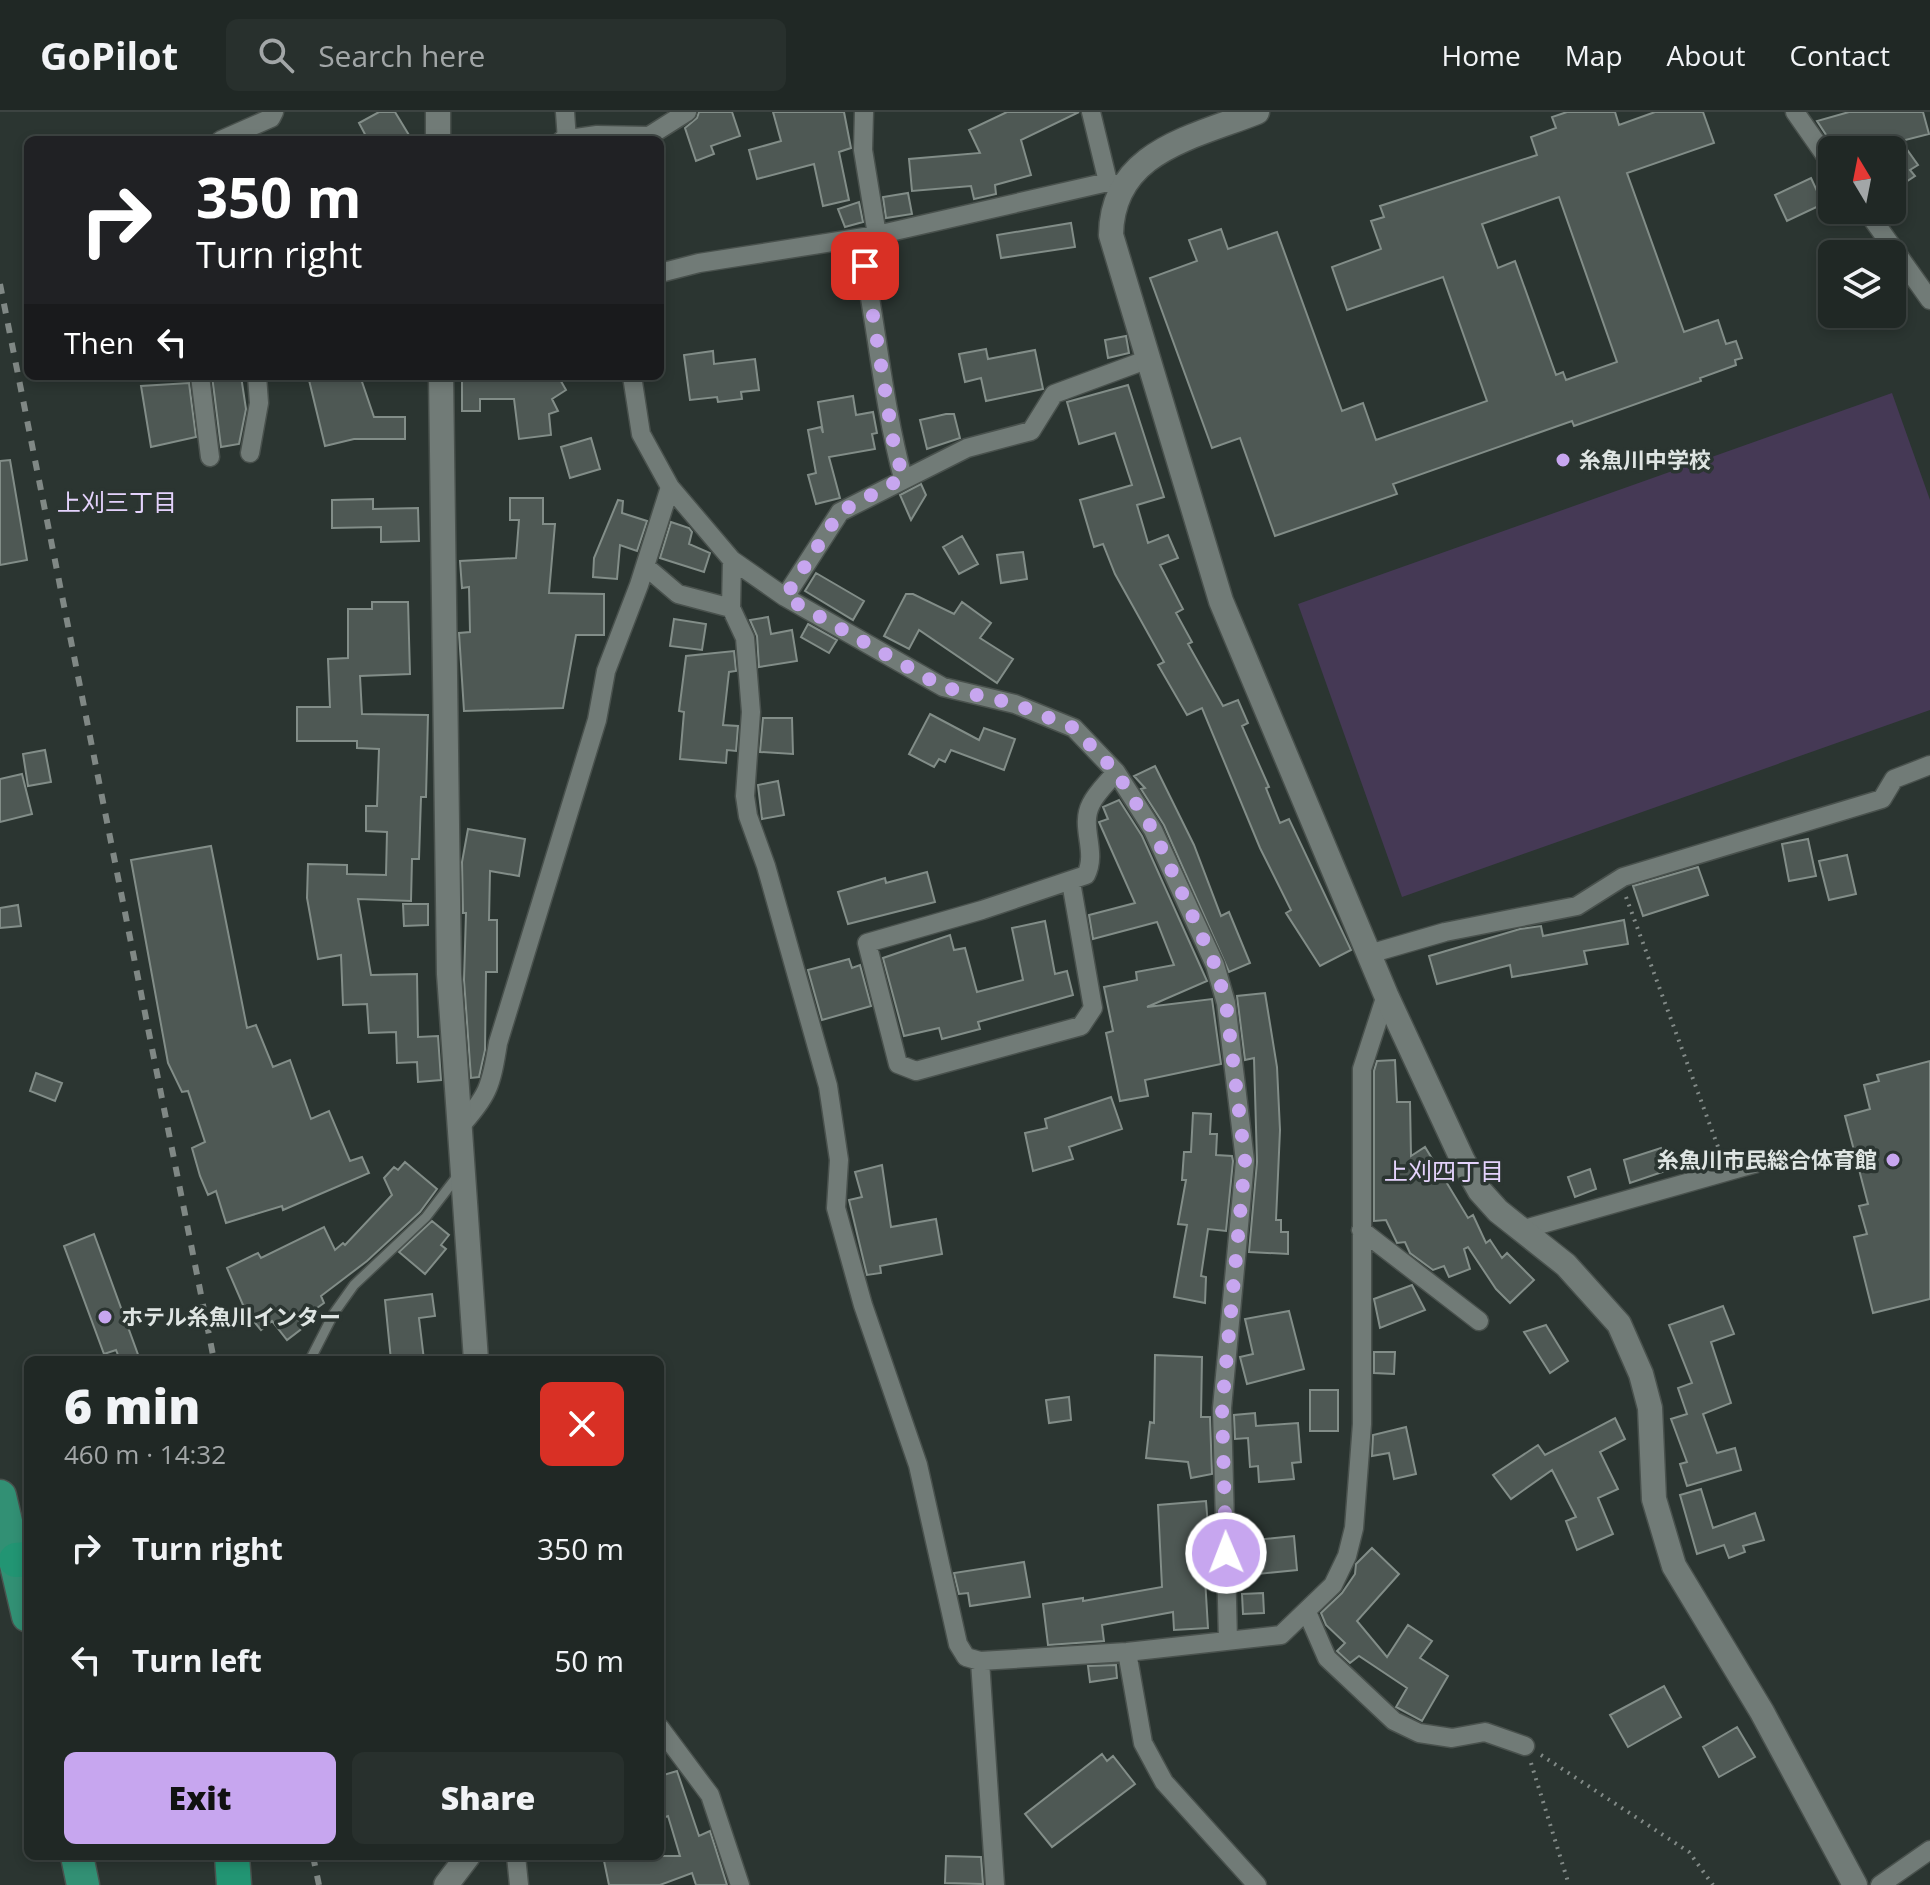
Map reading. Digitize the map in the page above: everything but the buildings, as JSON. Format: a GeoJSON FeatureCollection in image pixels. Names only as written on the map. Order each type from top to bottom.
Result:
{"type":"FeatureCollection","features":[{"type":"Feature","properties":{"kind":"highway"},"geometry":{"type":"LineString","coordinates":[[0,1496],[22,1559]]}},
{"type":"Feature","properties":{"kind":"highway"},"geometry":{"type":"LineString","coordinates":[[78,1860],[83,1885]]}},
{"type":"Feature","properties":{"kind":"highway"},"geometry":{"type":"LineString","coordinates":[[232,1860],[234,1885]]}},
{"type":"Feature","properties":{"kind":"street"},"geometry":{"type":"LineString","coordinates":[[230,136],[271,118],[274,112]]}},
{"type":"Feature","properties":{"kind":"street"},"geometry":{"type":"LineString","coordinates":[[438,112],[438,136]]}},
{"type":"Feature","properties":{"kind":"street"},"geometry":{"type":"LineString","coordinates":[[565,112],[565,136]]}},
{"type":"Feature","properties":{"kind":"street"},"geometry":{"type":"LineString","coordinates":[[591,136],[649,136],[687,112]]}},
{"type":"Feature","properties":{"kind":"street"},"geometry":{"type":"LineString","coordinates":[[864,112],[863,150],[876,321],[893,440],[903,478]]}},
{"type":"Feature","properties":{"kind":"street"},"geometry":{"type":"LineString","coordinates":[[1091,112],[1115,184],[1111,235],[1146,360],[1221,601],[1386,995],[1480,1191],[1521,1230],[1566,1265],[1619,1324],[1641,1374],[1650,1408],[1654,1499],[1674,1566],[1762,1712],[1855,1885]]}},
{"type":"Feature","properties":{"kind":"street"},"geometry":{"type":"LineString","coordinates":[[664,272],[699,263],[868,237],[1115,184],[1145,160],[1257,112]]}},
{"type":"Feature","properties":{"kind":"street"},"geometry":{"type":"LineString","coordinates":[[1796,112],[1818,144]]}},
{"type":"Feature","properties":{"kind":"street"},"geometry":{"type":"LineString","coordinates":[[1876,224],[1930,300]]}},
{"type":"Feature","properties":{"kind":"street"},"geometry":{"type":"LineString","coordinates":[[785,597],[840,512],[967,448],[1031,431],[1054,394],[1146,360]]}},
{"type":"Feature","properties":{"kind":"street"},"geometry":{"type":"LineString","coordinates":[[200,380],[210,457]]}},
{"type":"Feature","properties":{"kind":"street"},"geometry":{"type":"LineString","coordinates":[[250,453],[259,403],[257,380]]}},
{"type":"Feature","properties":{"kind":"street"},"geometry":{"type":"LineString","coordinates":[[441,380],[449,974],[460,1172],[476,1356]]}},
{"type":"Feature","properties":{"kind":"street"},"geometry":{"type":"LineString","coordinates":[[633,380],[641,434],[670,487],[732,560],[785,597],[943,687],[1026,708],[1074,728],[1116,772],[1153,830],[1215,965],[1226,1003],[1245,1161],[1222,1408],[1228,1640]]}},
{"type":"Feature","properties":{"kind":"street"},"geometry":{"type":"LineString","coordinates":[[458,1129],[484,1100],[493,1079],[498,1043],[597,720],[606,671],[670,487]]}},
{"type":"Feature","properties":{"kind":"street"},"geometry":{"type":"LineString","coordinates":[[732,560],[731,608],[745,638],[751,712],[745,796],[748,816],[766,866],[828,1086],[838,1150],[836,1208],[863,1305],[918,1465],[958,1644],[966,1657],[980,1661],[1127,1652],[1281,1635],[1333,1585],[1347,1556],[1354,1528],[1362,1424],[1362,1069],[1386,995]]}},
{"type":"Feature","properties":{"kind":"street"},"geometry":{"type":"LineString","coordinates":[[645,566],[662,577],[678,594],[731,608]]}},
{"type":"Feature","properties":{"kind":"street"},"geometry":{"type":"LineString","coordinates":[[1369,954],[1445,932],[1577,906],[1620,879],[1882,799],[1894,779],[1930,765]]}},
{"type":"Feature","properties":{"kind":"street"},"geometry":{"type":"LineString","coordinates":[[1071,882],[1093,1008],[1081,1026],[916,1071],[898,1064],[867,943],[1086,875],[1093,861],[1086,828],[1090,805],[1116,772]]}},
{"type":"Feature","properties":{"kind":"street"},"geometry":{"type":"LineString","coordinates":[[1521,1230],[1757,1163]]}},
{"type":"Feature","properties":{"kind":"street"},"geometry":{"type":"LineString","coordinates":[[1361,1230],[1479,1321]]}},
{"type":"Feature","properties":{"kind":"street"},"geometry":{"type":"LineString","coordinates":[[1307,1612],[1327,1658],[1394,1721],[1419,1733],[1452,1738],[1485,1732],[1525,1746]]}},
{"type":"Feature","properties":{"kind":"street"},"geometry":{"type":"LineString","coordinates":[[1127,1652],[1143,1743],[1164,1782],[1257,1885]]}},
{"type":"Feature","properties":{"kind":"street"},"geometry":{"type":"LineString","coordinates":[[980,1661],[995,1885]]}},
{"type":"Feature","properties":{"kind":"street"},"geometry":{"type":"LineString","coordinates":[[664,1733],[710,1795],[740,1885]]}},
{"type":"Feature","properties":{"kind":"street"},"geometry":{"type":"LineString","coordinates":[[1880,1885],[1930,1850]]}},
{"type":"Feature","properties":{"kind":"street"},"geometry":{"type":"LineString","coordinates":[[446,1885],[465,1860]]}},
{"type":"Feature","properties":{"kind":"street"},"geometry":{"type":"LineString","coordinates":[[516,1860],[519,1885]]}},
{"type":"Feature","properties":{"kind":"lane"},"geometry":{"type":"LineString","coordinates":[[312,1356],[334,1313],[354,1285],[426,1217],[460,1172]]}},
{"type":"Feature","properties":{"kind":"path"},"geometry":{"type":"LineString","coordinates":[[1620,879],[1726,1170]]}},
{"type":"Feature","properties":{"kind":"path"},"geometry":{"type":"LineString","coordinates":[[1525,1746],[1569,1885]]}},
{"type":"Feature","properties":{"kind":"path"},"geometry":{"type":"LineString","coordinates":[[1525,1746],[1689,1852],[1713,1885]]}},
{"type":"Feature","properties":{"kind":"shaded area"},"geometry":{"type":"Polygon","coordinates":[[[1892,393],[1930,500],[1930,710],[1402,897],[1298,604],[1892,393]]]}},
{"type":"Feature","properties":{"kind":"railway"},"geometry":{"type":"LineString","coordinates":[[0,284],[213,1356]]}},
{"type":"Feature","properties":{"kind":"railway"},"geometry":{"type":"LineString","coordinates":[[314,1860],[319,1885]]}},
{"type":"Feature","properties":{"kind":"place","name":"糸魚川中学校"},"geometry":{"type":"Point","coordinates":[1563,460]}},
{"type":"Feature","properties":{"kind":"place","name":"糸魚川市民総合体育館"},"geometry":{"type":"Point","coordinates":[1893,1160]}},
{"type":"Feature","properties":{"kind":"place","name":"ホテル糸魚川インター"},"geometry":{"type":"Point","coordinates":[105,1317]}},
{"type":"Feature","properties":{"kind":"district","name":"上刈三丁目"},"geometry":{"type":"Point","coordinates":[117,503]}},
{"type":"Feature","properties":{"kind":"district","name":"上刈四丁目"},"geometry":{"type":"Point","coordinates":[1444,1172]}},
{"type":"Feature","properties":{"kind":"route"},"geometry":{"type":"LineString","coordinates":[[865,266],[893,440],[903,478],[840,512],[785,597],[943,687],[1015,704],[1050,715],[1074,728],[1116,772],[1153,830],[1215,965],[1226,1003],[1245,1161],[1222,1408],[1226,1553]]}}]}
